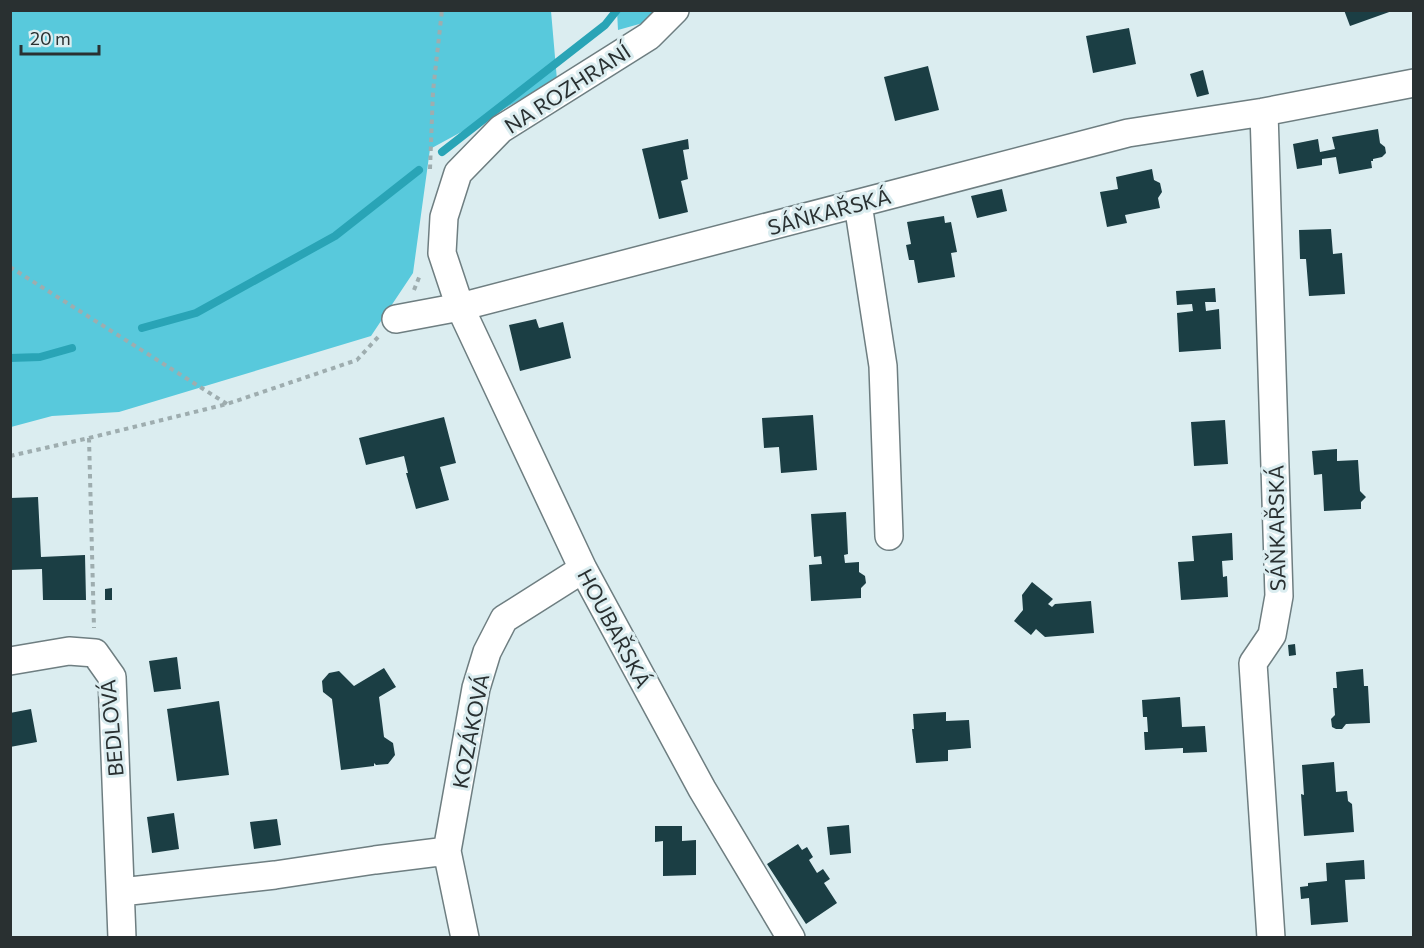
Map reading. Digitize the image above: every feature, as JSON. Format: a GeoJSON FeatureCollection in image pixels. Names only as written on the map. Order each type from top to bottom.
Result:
{"type":"FeatureCollection","features":[{"type":"Feature","properties":{"kind":"street","name":"NA ROZHRANÍ"},"geometry":{"type":"LineString","coordinates":[[460,307],[442,253],[444,217],[458,173],[501,129],[649,36],[675,10]]}},
{"type":"Feature","properties":{"kind":"street","name":"SÁŇKAŘSKÁ"},"geometry":{"type":"LineString","coordinates":[[396,319],[460,307],[1128,133],[1264,112],[1413,83]]}},
{"type":"Feature","properties":{"kind":"street","name":"SÁŇKAŘSKÁ"},"geometry":{"type":"LineString","coordinates":[[1264,112],[1279,596],[1272,635],[1253,663],[1271,938]]}},
{"type":"Feature","properties":{"kind":"street"},"geometry":{"type":"LineString","coordinates":[[858,204],[883,366],[889,536]]}},
{"type":"Feature","properties":{"kind":"street","name":"HOUBAŘSKÁ"},"geometry":{"type":"LineString","coordinates":[[460,307],[583,569],[702,789],[791,938]]}},
{"type":"Feature","properties":{"kind":"street","name":"KOZÁKOVÁ"},"geometry":{"type":"LineString","coordinates":[[465,938],[447,851],[476,688],[487,652],[504,619],[583,569]]}},
{"type":"Feature","properties":{"kind":"street","name":"BEDLOVÁ"},"geometry":{"type":"LineString","coordinates":[[10,661],[69,651],[95,653],[112,677],[122,938]]}},
{"type":"Feature","properties":{"kind":"street"},"geometry":{"type":"LineString","coordinates":[[121,892],[275,875],[447,851]]}},
{"type":"Feature","properties":{"kind":"path"},"geometry":{"type":"LineString","coordinates":[[430,174],[433,91],[442,10]]}},
{"type":"Feature","properties":{"kind":"path"},"geometry":{"type":"LineString","coordinates":[[10,456],[227,404],[357,360],[396,319],[410,300],[422,266]]}},
{"type":"Feature","properties":{"kind":"path"},"geometry":{"type":"LineString","coordinates":[[10,267],[227,404]]}},
{"type":"Feature","properties":{"kind":"path"},"geometry":{"type":"LineString","coordinates":[[89,438],[95,653]]}},
{"type":"Feature","properties":{"kind":"shaded area"},"geometry":{"type":"Polygon","coordinates":[[[11,11],[551,11],[557,80],[430,149],[413,273],[371,336],[119,412],[52,416],[11,427],[11,11]]]}},
{"type":"Feature","properties":{"kind":"shaded area"},"geometry":{"type":"Polygon","coordinates":[[[617,11],[658,11],[650,21],[618,30],[617,11]]]}},
{"type":"Feature","properties":{"kind":"building"},"geometry":{"type":"Polygon","coordinates":[[[1344,10],[1392,10],[1392,11],[1350,26],[1344,10]]]}},
{"type":"Feature","properties":{"kind":"building"},"geometry":{"type":"Polygon","coordinates":[[[1129,28],[1136,64],[1093,73],[1086,36],[1129,28]]]}},
{"type":"Feature","properties":{"kind":"building"},"geometry":{"type":"Polygon","coordinates":[[[928,66],[939,110],[895,121],[884,77],[928,66]]]}},
{"type":"Feature","properties":{"kind":"building"},"geometry":{"type":"Polygon","coordinates":[[[1203,70],[1209,94],[1197,97],[1190,74],[1203,70]]]}},
{"type":"Feature","properties":{"kind":"building"},"geometry":{"type":"Polygon","coordinates":[[[1378,129],[1380,143],[1385,147],[1386,153],[1371,161],[1372,168],[1339,174],[1336,157],[1322,159],[1322,165],[1297,169],[1293,144],[1318,139],[1320,152],[1335,149],[1332,137],[1378,129]]]}},
{"type":"Feature","properties":{"kind":"building"},"geometry":{"type":"Polygon","coordinates":[[[688,139],[689,149],[683,150],[688,179],[681,181],[688,212],[659,219],[642,149],[688,139]]]}},
{"type":"Feature","properties":{"kind":"building"},"geometry":{"type":"Polygon","coordinates":[[[1152,169],[1154,180],[1160,183],[1162,192],[1158,198],[1160,208],[1125,215],[1127,223],[1107,227],[1100,192],[1118,189],[1116,177],[1152,169]]]}},
{"type":"Feature","properties":{"kind":"building"},"geometry":{"type":"Polygon","coordinates":[[[1002,189],[1007,211],[977,218],[971,196],[1002,189]]]}},
{"type":"Feature","properties":{"kind":"building"},"geometry":{"type":"Polygon","coordinates":[[[944,216],[945,223],[951,222],[957,252],[951,253],[955,277],[918,283],[914,260],[909,260],[906,245],[911,244],[907,222],[944,216]]]}},
{"type":"Feature","properties":{"kind":"building"},"geometry":{"type":"Polygon","coordinates":[[[1331,229],[1333,254],[1342,253],[1345,294],[1309,296],[1306,259],[1300,259],[1299,230],[1331,229]]]}},
{"type":"Feature","properties":{"kind":"building"},"geometry":{"type":"Polygon","coordinates":[[[1215,288],[1216,302],[1205,302],[1206,311],[1219,309],[1221,349],[1179,352],[1177,313],[1193,311],[1192,304],[1177,305],[1176,291],[1215,288]]]}},
{"type":"Feature","properties":{"kind":"building"},"geometry":{"type":"Polygon","coordinates":[[[536,319],[539,328],[563,322],[571,358],[520,371],[509,325],[536,319]]]}},
{"type":"Feature","properties":{"kind":"building"},"geometry":{"type":"Polygon","coordinates":[[[813,415],[817,470],[781,473],[779,447],[764,448],[762,418],[813,415]]]}},
{"type":"Feature","properties":{"kind":"building"},"geometry":{"type":"Polygon","coordinates":[[[444,417],[456,463],[440,467],[449,500],[416,509],[406,473],[408,473],[404,456],[366,465],[359,438],[444,417]]]}},
{"type":"Feature","properties":{"kind":"building"},"geometry":{"type":"Polygon","coordinates":[[[1225,420],[1228,464],[1194,466],[1191,422],[1225,420]]]}},
{"type":"Feature","properties":{"kind":"building"},"geometry":{"type":"Polygon","coordinates":[[[1337,449],[1337,461],[1358,460],[1360,491],[1366,497],[1361,502],[1361,509],[1324,511],[1322,474],[1314,475],[1312,451],[1337,449]]]}},
{"type":"Feature","properties":{"kind":"building"},"geometry":{"type":"Polygon","coordinates":[[[38,497],[41,557],[85,555],[86,600],[43,600],[42,569],[10,570],[10,498],[38,497]]]}},
{"type":"Feature","properties":{"kind":"building"},"geometry":{"type":"Polygon","coordinates":[[[846,512],[848,554],[844,555],[845,563],[859,562],[859,572],[865,576],[866,583],[861,588],[861,598],[811,601],[809,565],[822,564],[821,556],[814,557],[811,514],[846,512]]]}},
{"type":"Feature","properties":{"kind":"building"},"geometry":{"type":"Polygon","coordinates":[[[1232,533],[1233,560],[1222,561],[1223,577],[1227,576],[1228,597],[1181,600],[1178,562],[1194,561],[1192,536],[1232,533]]]}},
{"type":"Feature","properties":{"kind":"building"},"geometry":{"type":"Polygon","coordinates":[[[1032,582],[1053,599],[1048,604],[1052,607],[1055,604],[1091,601],[1094,633],[1045,637],[1036,629],[1031,635],[1014,621],[1023,610],[1022,595],[1032,582]]]}},
{"type":"Feature","properties":{"kind":"building"},"geometry":{"type":"Polygon","coordinates":[[[112,588],[112,600],[105,600],[105,589],[112,588]]]}},
{"type":"Feature","properties":{"kind":"building"},"geometry":{"type":"Polygon","coordinates":[[[1295,644],[1296,655],[1289,656],[1288,645],[1295,644]]]}},
{"type":"Feature","properties":{"kind":"building"},"geometry":{"type":"Polygon","coordinates":[[[177,657],[181,689],[154,692],[149,661],[177,657]]]}},
{"type":"Feature","properties":{"kind":"building"},"geometry":{"type":"Polygon","coordinates":[[[384,668],[396,687],[379,697],[384,737],[393,743],[395,755],[388,764],[376,765],[374,763],[374,766],[341,770],[332,699],[323,692],[322,681],[329,673],[339,671],[354,686],[384,668]]]}},
{"type":"Feature","properties":{"kind":"building"},"geometry":{"type":"Polygon","coordinates":[[[1363,669],[1364,686],[1368,686],[1370,723],[1346,724],[1342,729],[1336,729],[1332,727],[1331,719],[1335,715],[1333,688],[1337,688],[1336,672],[1363,669]]]}},
{"type":"Feature","properties":{"kind":"building"},"geometry":{"type":"Polygon","coordinates":[[[1180,697],[1182,727],[1205,726],[1207,752],[1183,753],[1183,748],[1145,750],[1144,732],[1148,732],[1147,717],[1143,717],[1142,700],[1180,697]]]}},
{"type":"Feature","properties":{"kind":"building"},"geometry":{"type":"Polygon","coordinates":[[[219,701],[229,775],[177,781],[167,709],[219,701]]]}},
{"type":"Feature","properties":{"kind":"building"},"geometry":{"type":"Polygon","coordinates":[[[31,709],[37,742],[10,747],[10,713],[31,709]]]}},
{"type":"Feature","properties":{"kind":"building"},"geometry":{"type":"Polygon","coordinates":[[[946,712],[946,721],[969,720],[971,748],[948,750],[948,761],[916,763],[912,729],[914,729],[913,714],[946,712]]]}},
{"type":"Feature","properties":{"kind":"building"},"geometry":{"type":"Polygon","coordinates":[[[1334,762],[1336,792],[1347,791],[1348,801],[1352,804],[1354,832],[1304,836],[1301,794],[1304,795],[1302,765],[1334,762]]]}},
{"type":"Feature","properties":{"kind":"building"},"geometry":{"type":"Polygon","coordinates":[[[174,813],[179,849],[152,853],[147,817],[174,813]]]}},
{"type":"Feature","properties":{"kind":"building"},"geometry":{"type":"Polygon","coordinates":[[[277,819],[281,845],[254,849],[250,822],[277,819]]]}},
{"type":"Feature","properties":{"kind":"building"},"geometry":{"type":"Polygon","coordinates":[[[849,825],[851,853],[830,855],[827,827],[849,825]]]}},
{"type":"Feature","properties":{"kind":"building"},"geometry":{"type":"Polygon","coordinates":[[[655,826],[682,826],[682,841],[696,840],[696,875],[663,876],[663,841],[655,842],[655,826]]]}},
{"type":"Feature","properties":{"kind":"building"},"geometry":{"type":"Polygon","coordinates":[[[798,844],[802,850],[807,847],[813,857],[809,860],[817,873],[823,869],[830,879],[824,883],[837,903],[806,924],[767,864],[798,844]]]}},
{"type":"Feature","properties":{"kind":"building"},"geometry":{"type":"Polygon","coordinates":[[[1364,860],[1365,879],[1345,880],[1348,922],[1311,925],[1309,898],[1301,899],[1300,887],[1308,886],[1308,883],[1327,881],[1326,863],[1364,860]]]}},
{"type":"Feature","properties":{"kind":"waterway"},"geometry":{"type":"LineString","coordinates":[[442,152],[605,25],[617,10]]}},
{"type":"Feature","properties":{"kind":"waterway"},"geometry":{"type":"LineString","coordinates":[[142,328],[196,313],[335,236],[419,170]]}},
{"type":"Feature","properties":{"kind":"waterway"},"geometry":{"type":"LineString","coordinates":[[10,358],[40,357],[72,348]]}}]}
